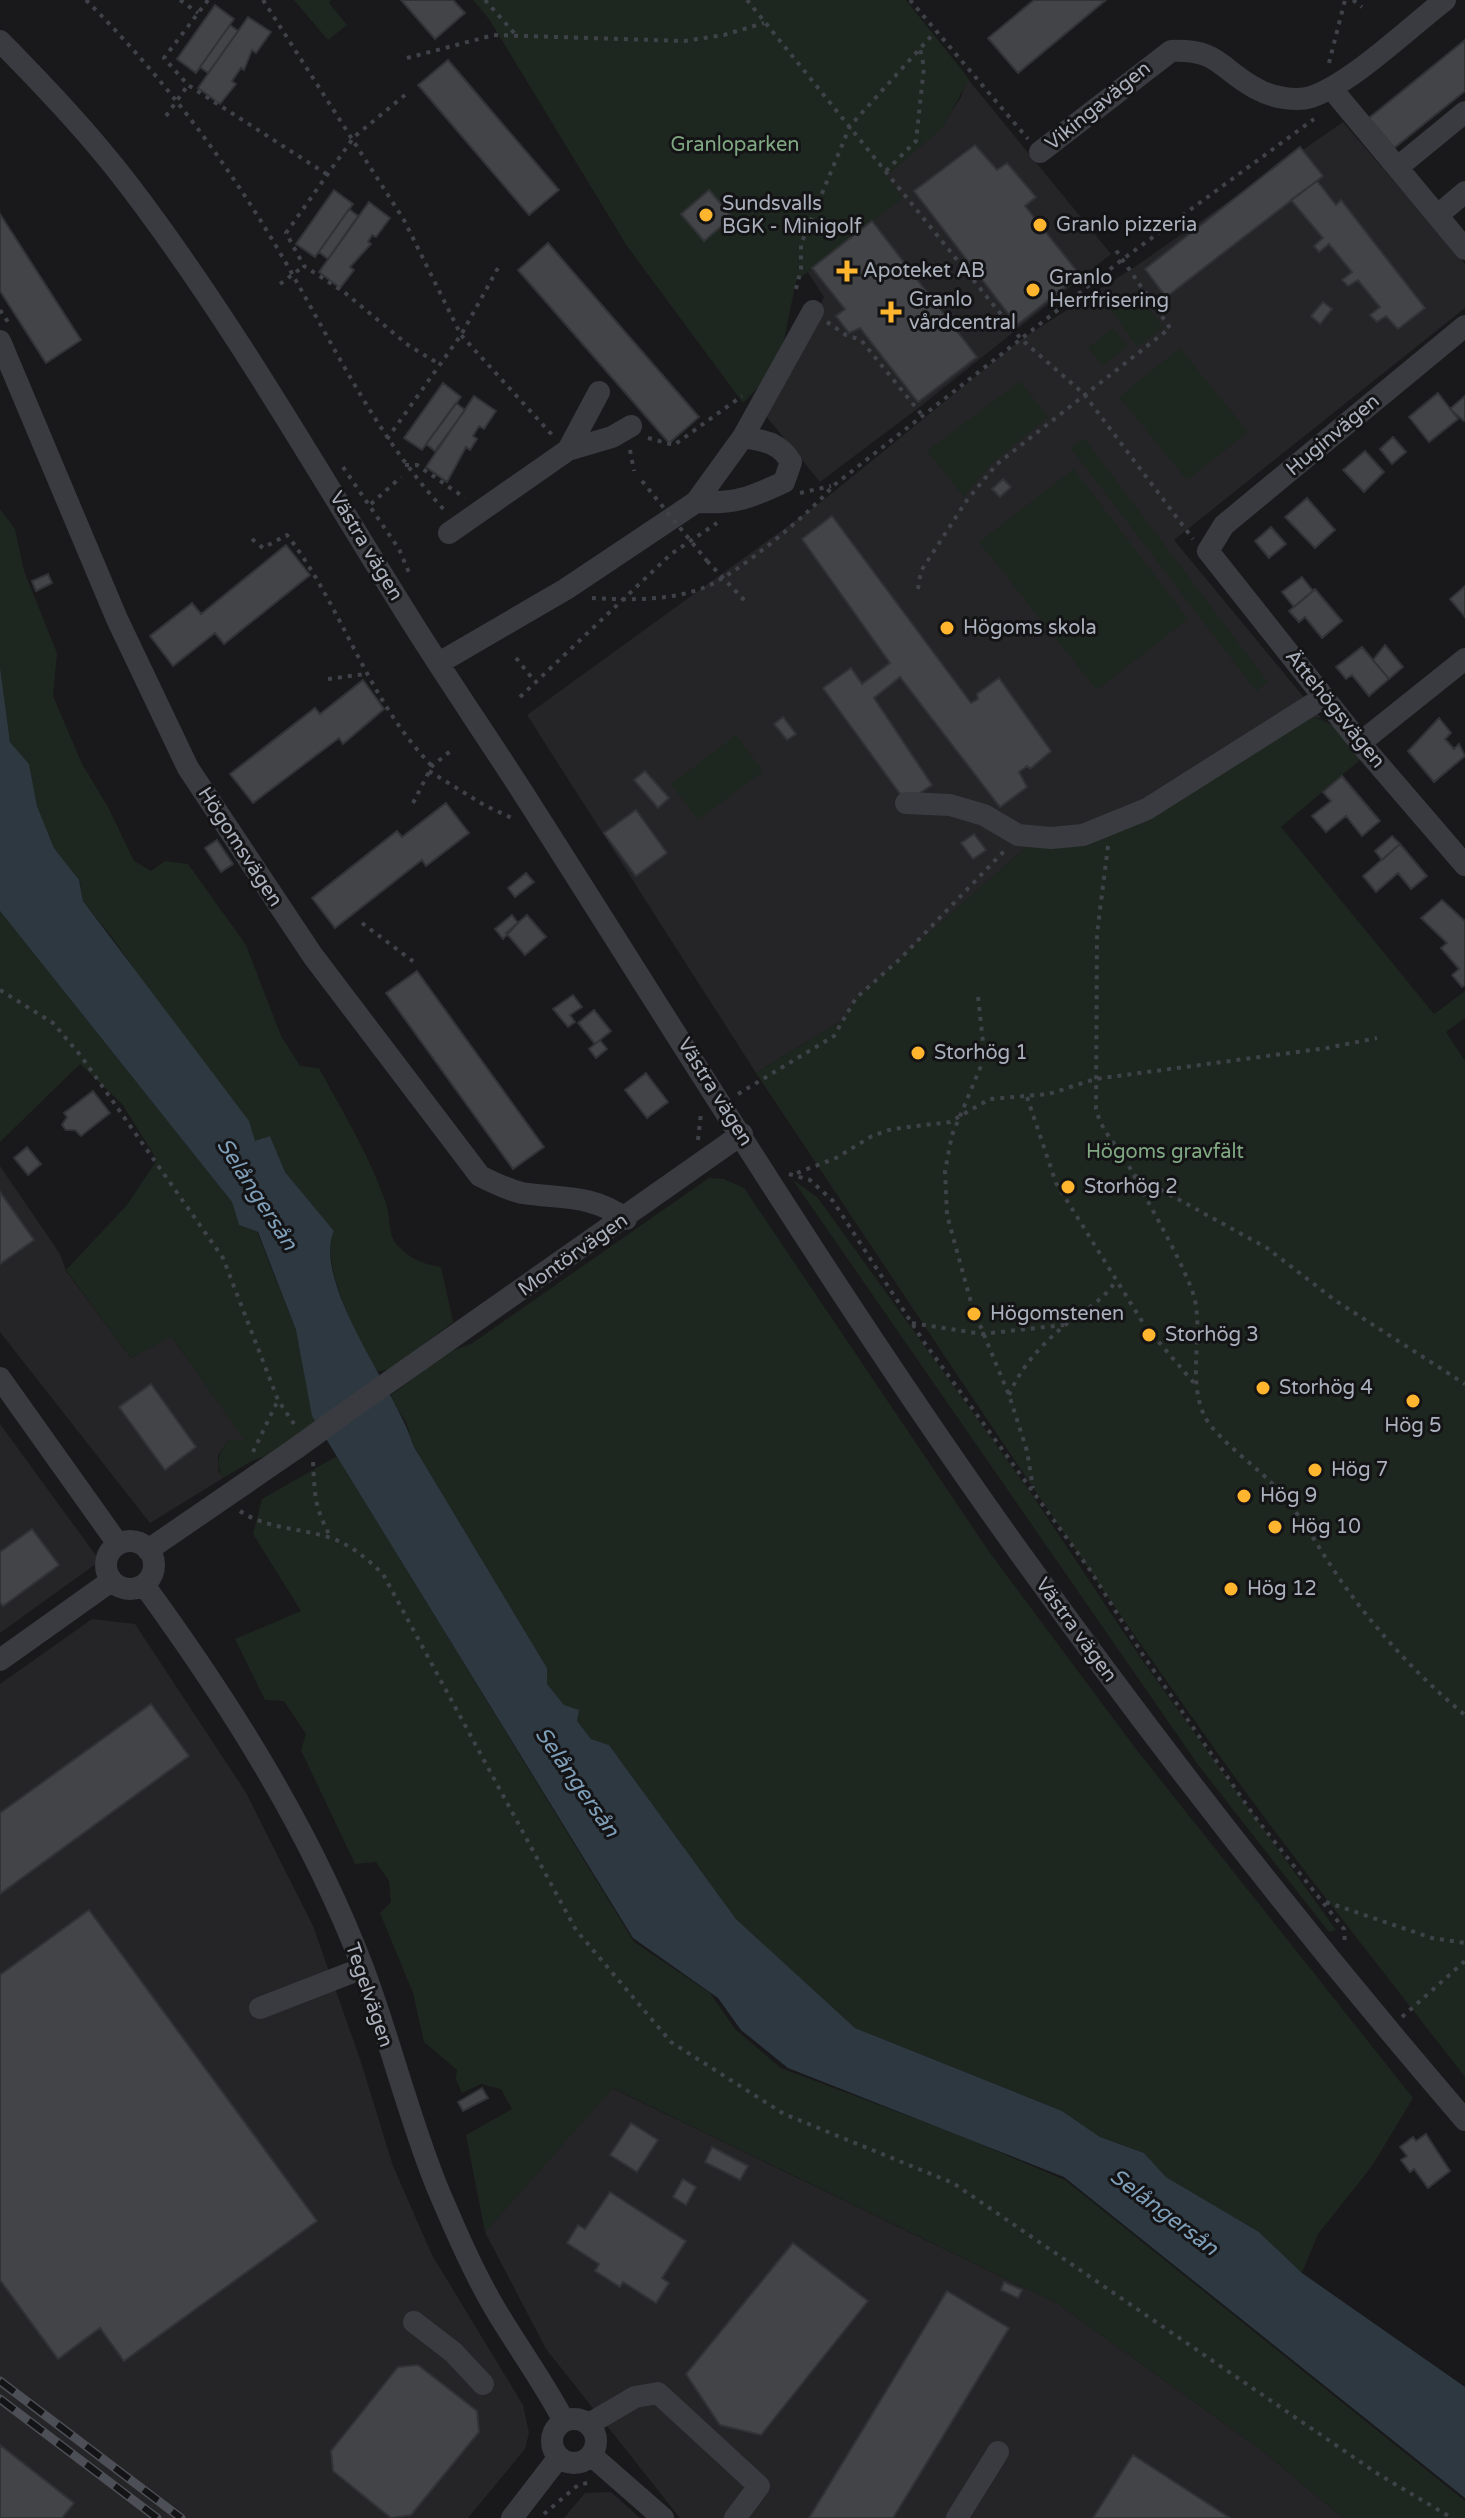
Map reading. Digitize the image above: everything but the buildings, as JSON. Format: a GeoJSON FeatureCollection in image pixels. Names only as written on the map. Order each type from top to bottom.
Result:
{"type":"FeatureCollection","features":[{"type":"Feature","properties":{"kind":"street","name":"Vikingavägen"},"geometry":{"type":"LineString","coordinates":[[1040,152],[1171,51],[1207,53],[1259,90],[1280,97],[1308,98],[1336,94],[1445,0]]}},
{"type":"Feature","properties":{"kind":"street","name":"Västra vägen"},"geometry":{"type":"LineString","coordinates":[[0,41],[65,108],[177,251],[328,481],[439,663],[770,1182],[1019,1552],[1180,1770],[1388,2030],[1465,2120]]}},
{"type":"Feature","properties":{"kind":"street"},"geometry":{"type":"LineString","coordinates":[[1336,94],[1465,249]]}},
{"type":"Feature","properties":{"kind":"street"},"geometry":{"type":"LineString","coordinates":[[1398,167],[1465,112]]}},
{"type":"Feature","properties":{"kind":"street"},"geometry":{"type":"LineString","coordinates":[[1438,215],[1465,192]]}},
{"type":"Feature","properties":{"kind":"street"},"geometry":{"type":"LineString","coordinates":[[439,663],[566,589],[696,502],[743,437],[813,311]]}},
{"type":"Feature","properties":{"kind":"street","name":"Huginvägen"},"geometry":{"type":"LineString","coordinates":[[1208,551],[1224,525],[1465,326]]}},
{"type":"Feature","properties":{"kind":"street","name":"Högomsvägen"},"geometry":{"type":"LineString","coordinates":[[0,341],[117,619],[188,768],[305,945],[480,1176],[520,1193],[592,1200],[606,1205],[626,1219]]}},
{"type":"Feature","properties":{"kind":"street"},"geometry":{"type":"LineString","coordinates":[[568,450],[599,392]]}},
{"type":"Feature","properties":{"kind":"street"},"geometry":{"type":"LineString","coordinates":[[455,530],[568,450],[612,437],[631,426]]}},
{"type":"Feature","properties":{"kind":"street"},"geometry":{"type":"LineString","coordinates":[[696,502],[728,504],[745,500],[784,482],[791,462],[785,451],[772,442],[743,437]]}},
{"type":"Feature","properties":{"kind":"street","name":"Ättehögsvägen"},"geometry":{"type":"LineString","coordinates":[[1208,551],[1360,743],[1465,865]]}},
{"type":"Feature","properties":{"kind":"street"},"geometry":{"type":"LineString","coordinates":[[1360,743],[1465,659]]}},
{"type":"Feature","properties":{"kind":"street"},"geometry":{"type":"LineString","coordinates":[[906,803],[950,805],[984,815],[1018,835],[1073,836],[1111,826],[1147,809],[1324,697]]}},
{"type":"Feature","properties":{"kind":"street","name":"Montörvägen"},"geometry":{"type":"LineString","coordinates":[[304,1451],[401,1373],[626,1219],[742,1134]]}},
{"type":"Feature","properties":{"kind":"street"},"geometry":{"type":"LineString","coordinates":[[0,1378],[118,1544]]}},
{"type":"Feature","properties":{"kind":"street"},"geometry":{"type":"LineString","coordinates":[[148,1550],[255,1477],[304,1451]]}},
{"type":"Feature","properties":{"kind":"street"},"geometry":{"type":"LineString","coordinates":[[134,1541],[148,1550],[154,1566],[144,1585],[125,1589],[111,1581],[107,1573],[107,1557],[118,1544],[134,1541]]}},
{"type":"Feature","properties":{"kind":"street"},"geometry":{"type":"LineString","coordinates":[[0,1660],[111,1581]]}},
{"type":"Feature","properties":{"kind":"street","name":"Tegelvägen"},"geometry":{"type":"LineString","coordinates":[[144,1585],[197,1658],[271,1776],[363,1968],[393,2065],[459,2235],[494,2307],[564,2421]]}},
{"type":"Feature","properties":{"kind":"street"},"geometry":{"type":"LineString","coordinates":[[260,2008],[363,1968]]}},
{"type":"Feature","properties":{"kind":"street"},"geometry":{"type":"LineString","coordinates":[[414,2322],[453,2352],[483,2384]]}},
{"type":"Feature","properties":{"kind":"street"},"geometry":{"type":"LineString","coordinates":[[589,2424],[635,2397],[658,2393],[759,2486],[735,2518]]}},
{"type":"Feature","properties":{"kind":"street"},"geometry":{"type":"LineString","coordinates":[[577,2419],[589,2424],[596,2436],[591,2455],[572,2463],[559,2457],[552,2438],[564,2421],[577,2419]]}},
{"type":"Feature","properties":{"kind":"street"},"geometry":{"type":"LineString","coordinates":[[957,2518],[998,2452]]}},
{"type":"Feature","properties":{"kind":"street"},"geometry":{"type":"LineString","coordinates":[[591,2455],[663,2518]]}},
{"type":"Feature","properties":{"kind":"street"},"geometry":{"type":"LineString","coordinates":[[512,2518],[559,2457]]}},
{"type":"Feature","properties":{"kind":"path"},"geometry":{"type":"LineString","coordinates":[[86,0],[178,99],[232,174],[387,439],[455,530]]}},
{"type":"Feature","properties":{"kind":"path"},"geometry":{"type":"LineString","coordinates":[[180,0],[198,13]]}},
{"type":"Feature","properties":{"kind":"path"},"geometry":{"type":"LineString","coordinates":[[208,0],[164,58],[188,85],[328,175]]}},
{"type":"Feature","properties":{"kind":"path"},"geometry":{"type":"LineString","coordinates":[[263,0],[354,137],[404,220],[461,335],[568,450]]}},
{"type":"Feature","properties":{"kind":"path"},"geometry":{"type":"LineString","coordinates":[[485,0],[515,34]]}},
{"type":"Feature","properties":{"kind":"path"},"geometry":{"type":"LineString","coordinates":[[747,0],[1021,339],[1084,394],[1187,535],[1208,551]]}},
{"type":"Feature","properties":{"kind":"path"},"geometry":{"type":"LineString","coordinates":[[910,0],[1040,152]]}},
{"type":"Feature","properties":{"kind":"path"},"geometry":{"type":"LineString","coordinates":[[566,589],[580,597],[625,600],[702,588],[809,513],[833,486],[922,415],[1336,94],[1328,71],[1345,0]]}},
{"type":"Feature","properties":{"kind":"path"},"geometry":{"type":"LineString","coordinates":[[1353,0],[1362,7]]}},
{"type":"Feature","properties":{"kind":"path"},"geometry":{"type":"LineString","coordinates":[[407,58],[462,42],[515,34],[585,40],[684,41],[724,35],[764,23]]}},
{"type":"Feature","properties":{"kind":"path"},"geometry":{"type":"LineString","coordinates":[[796,289],[801,269],[801,244],[850,126],[935,32]]}},
{"type":"Feature","properties":{"kind":"path"},"geometry":{"type":"LineString","coordinates":[[886,171],[916,141],[924,67],[920,49]]}},
{"type":"Feature","properties":{"kind":"path"},"geometry":{"type":"LineString","coordinates":[[166,116],[188,85]]}},
{"type":"Feature","properties":{"kind":"path"},"geometry":{"type":"LineString","coordinates":[[405,95],[354,137],[286,233],[304,266],[344,292],[408,345],[439,364]]}},
{"type":"Feature","properties":{"kind":"path"},"geometry":{"type":"LineString","coordinates":[[918,589],[921,571],[967,500],[997,464],[1170,328],[1115,249]]}},
{"type":"Feature","properties":{"kind":"path"},"geometry":{"type":"LineString","coordinates":[[280,284],[304,266]]}},
{"type":"Feature","properties":{"kind":"path"},"geometry":{"type":"LineString","coordinates":[[387,439],[461,335],[498,268]]}},
{"type":"Feature","properties":{"kind":"path"},"geometry":{"type":"LineString","coordinates":[[813,311],[846,335],[861,340],[922,415]]}},
{"type":"Feature","properties":{"kind":"path"},"geometry":{"type":"LineString","coordinates":[[631,426],[653,442],[674,445],[777,375]]}},
{"type":"Feature","properties":{"kind":"path"},"geometry":{"type":"LineString","coordinates":[[405,465],[417,465],[481,511]]}},
{"type":"Feature","properties":{"kind":"path"},"geometry":{"type":"LineString","coordinates":[[371,504],[401,477]]}},
{"type":"Feature","properties":{"kind":"path"},"geometry":{"type":"LineString","coordinates":[[642,481],[707,561],[745,601]]}},
{"type":"Feature","properties":{"kind":"path"},"geometry":{"type":"LineString","coordinates":[[788,496],[833,486]]}},
{"type":"Feature","properties":{"kind":"path"},"geometry":{"type":"LineString","coordinates":[[520,697],[671,554],[727,518]]}},
{"type":"Feature","properties":{"kind":"path"},"geometry":{"type":"LineString","coordinates":[[252,539],[263,548],[287,535],[313,568],[365,674],[405,738],[430,768],[484,805],[522,822]]}},
{"type":"Feature","properties":{"kind":"path"},"geometry":{"type":"LineString","coordinates":[[516,658],[532,678]]}},
{"type":"Feature","properties":{"kind":"path"},"geometry":{"type":"LineString","coordinates":[[328,679],[365,674]]}},
{"type":"Feature","properties":{"kind":"path"},"geometry":{"type":"LineString","coordinates":[[413,803],[430,768],[453,749]]}},
{"type":"Feature","properties":{"kind":"path"},"geometry":{"type":"LineString","coordinates":[[1111,826],[1097,947],[1099,1078],[1096,1109],[1100,1123],[1132,1173],[1190,1285],[1199,1312],[1194,1383]]}},
{"type":"Feature","properties":{"kind":"path"},"geometry":{"type":"LineString","coordinates":[[736,1095],[834,1036],[856,998],[900,959],[1018,835]]}},
{"type":"Feature","properties":{"kind":"path"},"geometry":{"type":"LineString","coordinates":[[362,923],[414,962]]}},
{"type":"Feature","properties":{"kind":"path"},"geometry":{"type":"LineString","coordinates":[[0,990],[53,1023],[81,1056],[223,1258],[278,1400],[295,1426]]}},
{"type":"Feature","properties":{"kind":"path"},"geometry":{"type":"LineString","coordinates":[[978,997],[983,1042],[981,1066],[952,1135],[945,1171],[947,1215],[982,1334],[1009,1395],[1027,1451],[1033,1489]]}},
{"type":"Feature","properties":{"kind":"path"},"geometry":{"type":"LineString","coordinates":[[782,1174],[795,1174],[836,1158],[872,1136],[892,1129],[950,1122],[990,1099],[1027,1096],[1099,1078],[1327,1048],[1377,1038]]}},
{"type":"Feature","properties":{"kind":"path"},"geometry":{"type":"LineString","coordinates":[[1027,1096],[1056,1183],[1145,1326],[1194,1383],[1205,1416],[1217,1434],[1246,1456],[1281,1492],[1337,1575],[1388,1638],[1435,1690],[1465,1715]]}},
{"type":"Feature","properties":{"kind":"path"},"geometry":{"type":"LineString","coordinates":[[1132,1173],[1161,1193],[1267,1248],[1336,1301],[1465,1384]]}},
{"type":"Feature","properties":{"kind":"path"},"geometry":{"type":"LineString","coordinates":[[795,1174],[810,1180],[833,1201],[912,1323],[1033,1489],[1255,1817],[1344,1929],[1347,1939],[1343,1953]]}},
{"type":"Feature","properties":{"kind":"path"},"geometry":{"type":"LineString","coordinates":[[1009,1395],[1024,1367],[1066,1324],[1099,1301],[1116,1280]]}},
{"type":"Feature","properties":{"kind":"path"},"geometry":{"type":"LineString","coordinates":[[912,1323],[982,1334],[1066,1324]]}},
{"type":"Feature","properties":{"kind":"path"},"geometry":{"type":"LineString","coordinates":[[255,1477],[254,1448],[278,1400]]}},
{"type":"Feature","properties":{"kind":"path"},"geometry":{"type":"LineString","coordinates":[[304,1451],[317,1511],[331,1538]]}},
{"type":"Feature","properties":{"kind":"path"},"geometry":{"type":"LineString","coordinates":[[243,1514],[331,1538],[358,1550],[383,1574],[576,1930],[671,2042],[784,2114],[953,2183],[1378,2474],[1452,2518]]}},
{"type":"Feature","properties":{"kind":"path"},"geometry":{"type":"LineString","coordinates":[[1323,1901],[1432,1938],[1465,1943]]}},
{"type":"Feature","properties":{"kind":"path"},"geometry":{"type":"LineString","coordinates":[[1400,2019],[1465,1961]]}},
{"type":"Feature","properties":{"kind":"path"},"geometry":{"type":"LineString","coordinates":[[539,2518],[578,2485],[590,2482],[606,2486],[616,2476]]}},
{"type":"Feature","properties":{"kind":"shaded area"},"geometry":{"type":"Polygon","coordinates":[[[967,78],[1111,254],[921,406],[820,482],[765,415],[824,297],[807,271],[902,197],[886,176],[941,128],[961,97],[967,78]]]}},
{"type":"Feature","properties":{"kind":"shaded area","name":"Högoms skola"},"geometry":{"type":"Polygon","coordinates":[[[1343,122],[1465,264],[1465,308],[1174,540],[1321,718],[1309,718],[1216,772],[1026,847],[857,998],[844,1019],[756,1073],[527,715],[821,502],[1023,338],[1136,266],[1343,122]]]}},
{"type":"Feature","properties":{"kind":"shaded area"},"geometry":{"type":"Polygon","coordinates":[[[0,1166],[60,1254],[66,1271],[131,1358],[171,1336],[245,1440],[228,1440],[218,1456],[218,1470],[223,1478],[150,1523],[0,1332],[0,1166]]]}},
{"type":"Feature","properties":{"kind":"shaded area"},"geometry":{"type":"Polygon","coordinates":[[[0,1424],[100,1561],[0,1633],[0,1424]]]}},
{"type":"Feature","properties":{"kind":"shaded area"},"geometry":{"type":"Polygon","coordinates":[[[92,1619],[135,1624],[245,1791],[313,1926],[360,2059],[393,2166],[432,2255],[523,2405],[529,2433],[525,2449],[468,2518],[0,2518],[0,1684],[92,1619]]]}},
{"type":"Feature","properties":{"kind":"shaded area"},"geometry":{"type":"Polygon","coordinates":[[[612,2088],[1058,2304],[1264,2452],[1343,2518],[680,2518],[546,2349],[485,2232],[612,2088]]]}},
{"type":"Feature","properties":{"kind":"shaded area"},"geometry":{"type":"Polygon","coordinates":[[[611,2492],[640,2518],[564,2518],[585,2493],[611,2492]]]}},
{"type":"Feature","properties":{"kind":"green space"},"geometry":{"type":"Polygon","coordinates":[[[294,0],[331,0],[329,3],[347,25],[328,40],[294,0]]]}},
{"type":"Feature","properties":{"kind":"green space","name":"Granloparken"},"geometry":{"type":"Polygon","coordinates":[[[473,0],[906,0],[969,79],[943,127],[887,176],[903,198],[796,281],[784,340],[769,376],[743,403],[627,246],[489,19],[473,0]]]}},
{"type":"Feature","properties":{"kind":"green space"},"geometry":{"type":"Polygon","coordinates":[[[1136,291],[1163,328],[1137,347],[1110,309],[1136,291]]]}},
{"type":"Feature","properties":{"kind":"green space"},"geometry":{"type":"Polygon","coordinates":[[[1113,328],[1128,346],[1103,366],[1088,348],[1113,328]]]}},
{"type":"Feature","properties":{"kind":"green space"},"geometry":{"type":"Polygon","coordinates":[[[1180,348],[1248,432],[1187,480],[1119,397],[1180,348]]]}},
{"type":"Feature","properties":{"kind":"green space"},"geometry":{"type":"Polygon","coordinates":[[[1020,381],[1048,417],[990,465],[964,497],[927,451],[1020,381]]]}},
{"type":"Feature","properties":{"kind":"green space"},"geometry":{"type":"Polygon","coordinates":[[[1084,438],[1268,682],[1256,691],[1070,447],[1084,438]]]}},
{"type":"Feature","properties":{"kind":"green space"},"geometry":{"type":"Polygon","coordinates":[[[1074,469],[1188,619],[1097,690],[979,542],[1074,469]]]}},
{"type":"Feature","properties":{"kind":"green space"},"geometry":{"type":"Polygon","coordinates":[[[0,509],[15,529],[24,571],[57,653],[53,696],[82,764],[108,807],[134,861],[151,871],[165,861],[188,864],[246,945],[281,1036],[300,1066],[319,1068],[346,1117],[379,1185],[397,1245],[423,1263],[441,1267],[453,1322],[391,1369],[374,1372],[343,1302],[332,1263],[334,1231],[285,1172],[270,1136],[255,1142],[114,940],[83,901],[80,882],[54,848],[37,806],[29,764],[10,742],[0,667],[0,509]]]}},
{"type":"Feature","properties":{"kind":"green space","name":"Högoms gravfält"},"geometry":{"type":"Polygon","coordinates":[[[1309,718],[1326,721],[1345,738],[1361,759],[1281,827],[1434,1014],[1465,991],[1465,1018],[1446,1032],[1465,1061],[1465,2077],[1275,1832],[1155,1665],[756,1073],[844,1019],[856,998],[1026,847],[1064,842],[1309,718]]]}},
{"type":"Feature","properties":{"kind":"green space"},"geometry":{"type":"Polygon","coordinates":[[[736,735],[763,771],[698,820],[671,784],[736,735]]]}},
{"type":"Feature","properties":{"kind":"green space"},"geometry":{"type":"Polygon","coordinates":[[[0,911],[232,1202],[239,1225],[257,1232],[296,1330],[316,1423],[280,1450],[250,1462],[223,1478],[218,1463],[222,1450],[228,1440],[244,1440],[172,1337],[131,1358],[66,1270],[127,1205],[157,1160],[123,1105],[80,1064],[0,1142],[0,911]]]}},
{"type":"Feature","properties":{"kind":"green space"},"geometry":{"type":"Polygon","coordinates":[[[709,1178],[724,1179],[744,1188],[990,1553],[1136,1749],[1413,2098],[1372,2166],[1318,2234],[1302,2273],[1259,2232],[1166,2177],[1144,2153],[1100,2137],[1062,2111],[855,2028],[736,1919],[609,1745],[591,1739],[546,1684],[547,1668],[414,1447],[406,1422],[390,1396],[446,1353],[471,1344],[709,1178]]]}},
{"type":"Feature","properties":{"kind":"green space"},"geometry":{"type":"Polygon","coordinates":[[[793,1180],[817,1197],[1031,1493],[1140,1657],[1336,1930],[1329,1932],[1199,1766],[793,1180]]]}},
{"type":"Feature","properties":{"kind":"green space"},"geometry":{"type":"Polygon","coordinates":[[[337,1456],[634,1942],[710,1993],[735,2029],[781,2068],[956,2134],[1065,2180],[1465,2501],[1465,2518],[1343,2518],[1264,2452],[1058,2304],[613,2088],[485,2232],[466,2135],[512,2109],[501,2089],[481,2084],[462,2093],[456,2079],[457,2070],[424,2042],[413,1993],[380,1913],[391,1902],[389,1881],[376,1862],[355,1864],[301,1750],[306,1734],[284,1701],[265,1700],[235,1639],[301,1611],[253,1534],[262,1499],[337,1456]]]}},
{"type":"Feature","properties":{"kind":"water","name":"Selångersån"},"geometry":{"type":"Polygon","coordinates":[[[0,667],[10,742],[29,764],[37,806],[54,848],[79,880],[83,901],[249,1121],[255,1141],[270,1136],[285,1172],[334,1231],[330,1253],[345,1308],[414,1447],[547,1668],[547,1684],[564,1705],[579,1710],[577,1721],[591,1739],[609,1745],[736,1919],[855,2028],[1062,2111],[1100,2137],[1144,2153],[1166,2177],[1259,2232],[1302,2273],[1465,2387],[1465,2498],[1064,2177],[788,2068],[741,2030],[718,1998],[633,1938],[312,1416],[296,1330],[258,1232],[239,1225],[232,1202],[0,911],[0,667]]]}},
{"type":"Feature","properties":{"kind":"railway"},"geometry":{"type":"LineString","coordinates":[[0,2381],[181,2518]]}},
{"type":"Feature","properties":{"kind":"railway"},"geometry":{"type":"LineString","coordinates":[[0,2399],[157,2518]]}},
{"type":"Feature","properties":{"kind":"place","name":"Sundsvalls BGK - Minigolf"},"geometry":{"type":"Point","coordinates":[706,215]}},
{"type":"Feature","properties":{"kind":"place","name":"Granlo pizzeria"},"geometry":{"type":"Point","coordinates":[1040,225]}},
{"type":"Feature","properties":{"kind":"place","name":"Apoteket AB"},"geometry":{"type":"Point","coordinates":[847,271]}},
{"type":"Feature","properties":{"kind":"place","name":"Granlo Herrfrisering"},"geometry":{"type":"Point","coordinates":[1033,290]}},
{"type":"Feature","properties":{"kind":"place","name":"Granlo vårdcentral"},"geometry":{"type":"Point","coordinates":[891,312]}},
{"type":"Feature","properties":{"kind":"place","name":"Högoms skola"},"geometry":{"type":"Point","coordinates":[947,628]}},
{"type":"Feature","properties":{"kind":"place","name":"Storhög 1"},"geometry":{"type":"Point","coordinates":[918,1053]}},
{"type":"Feature","properties":{"kind":"place","name":"Storhög 2"},"geometry":{"type":"Point","coordinates":[1068,1187]}},
{"type":"Feature","properties":{"kind":"place","name":"Högomstenen"},"geometry":{"type":"Point","coordinates":[974,1314]}},
{"type":"Feature","properties":{"kind":"place","name":"Storhög 3"},"geometry":{"type":"Point","coordinates":[1149,1335]}},
{"type":"Feature","properties":{"kind":"place","name":"Storhög 4"},"geometry":{"type":"Point","coordinates":[1263,1388]}},
{"type":"Feature","properties":{"kind":"place","name":"Hög 5"},"geometry":{"type":"Point","coordinates":[1413,1401]}},
{"type":"Feature","properties":{"kind":"place","name":"Hög 7"},"geometry":{"type":"Point","coordinates":[1315,1470]}},
{"type":"Feature","properties":{"kind":"place","name":"Hög 9"},"geometry":{"type":"Point","coordinates":[1244,1496]}},
{"type":"Feature","properties":{"kind":"place","name":"Hög 10"},"geometry":{"type":"Point","coordinates":[1275,1527]}},
{"type":"Feature","properties":{"kind":"place","name":"Hög 12"},"geometry":{"type":"Point","coordinates":[1231,1589]}}]}
